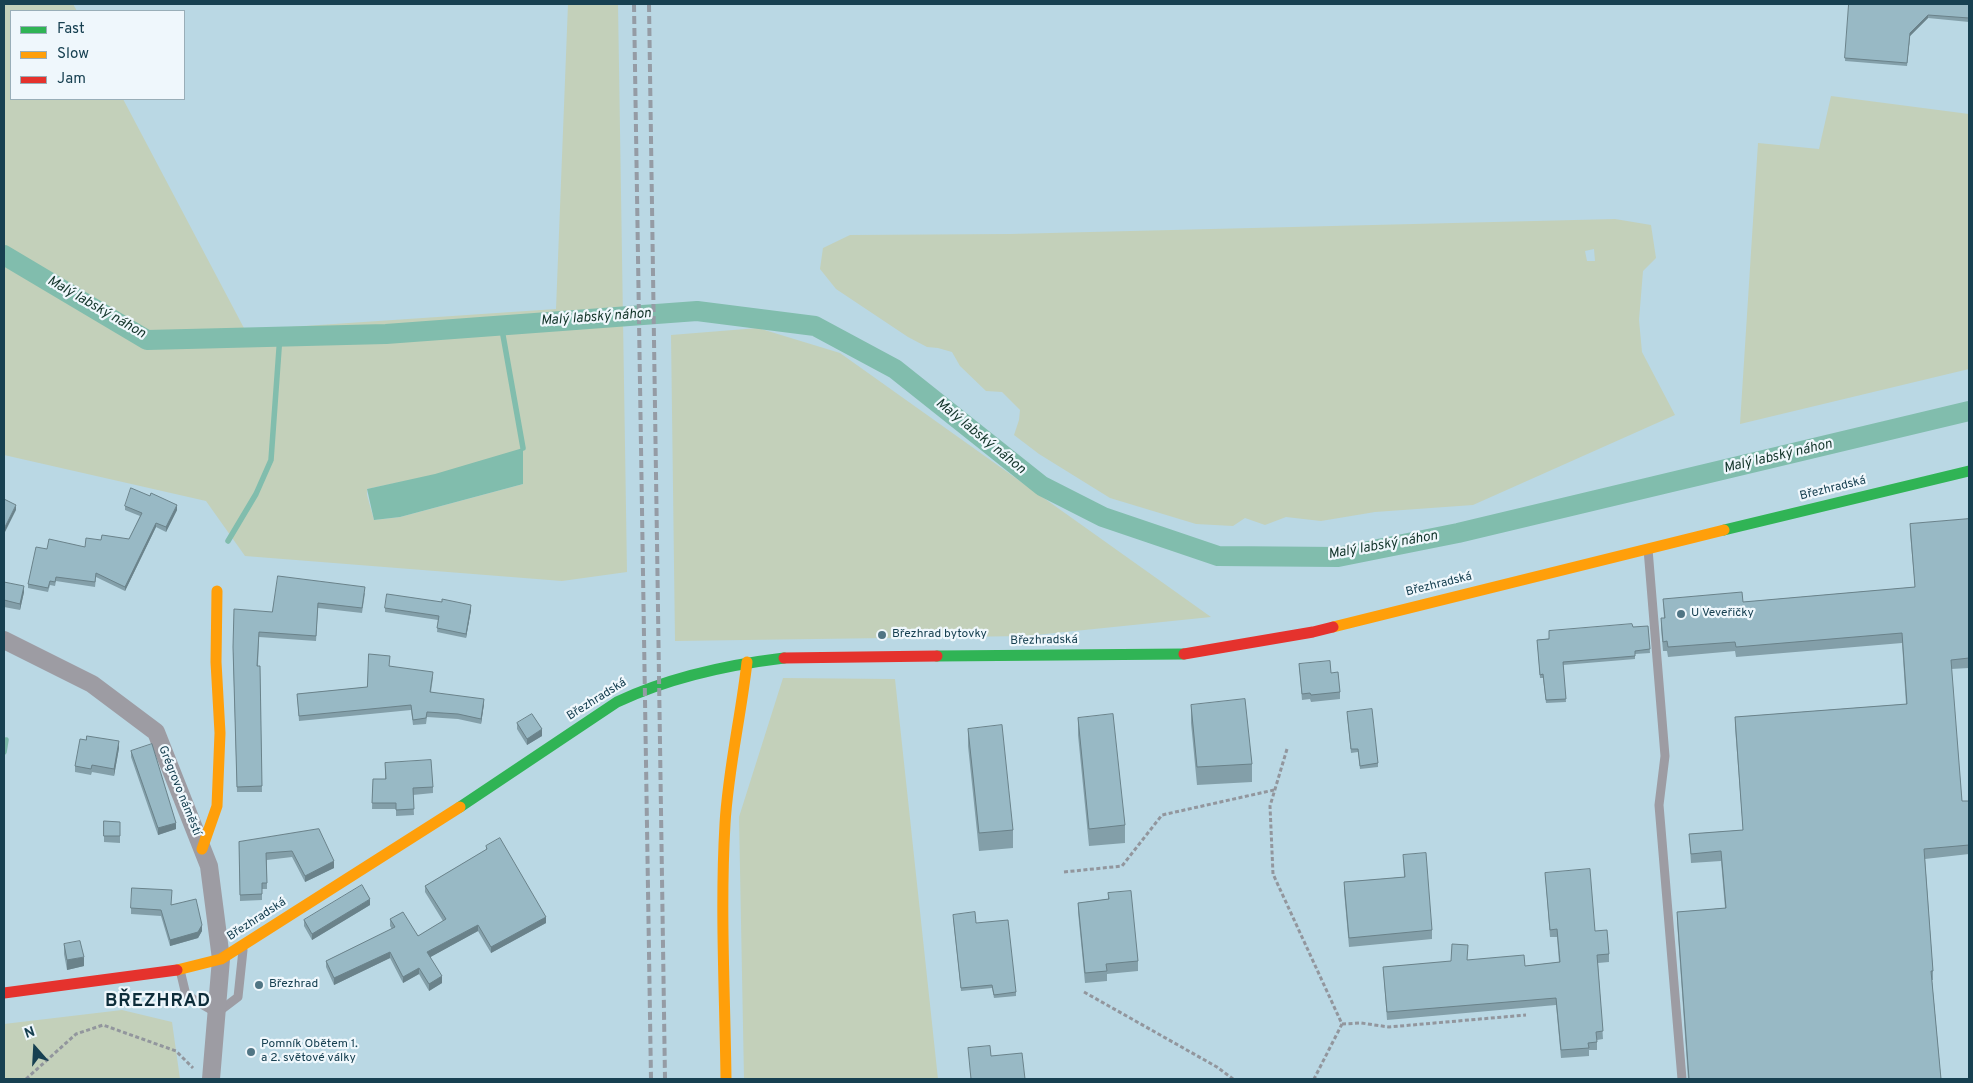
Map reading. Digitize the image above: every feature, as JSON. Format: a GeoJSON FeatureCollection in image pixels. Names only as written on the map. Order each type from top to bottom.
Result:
{"type":"FeatureCollection","features":[{"type":"Feature","properties":{"kind":"street","name":"Březhradská"},"geometry":{"type":"LineString","coordinates":[[4,994],[180,970],[222,960],[448,815],[617,702],[658,683],[691,673],[746,662],[788,657],[1192,654],[1314,632],[1437,599],[1969,471]]}},
{"type":"Feature","properties":{"kind":"street","name":"Grégrovo náměstí"},"geometry":{"type":"LineString","coordinates":[[202,849],[217,806],[220,733],[216,662],[217,591]]}},
{"type":"Feature","properties":{"kind":"street","name":"Grégrovo náměstí"},"geometry":{"type":"LineString","coordinates":[[4,640],[92,684],[156,732],[210,866],[222,960],[217,1013],[204,1076]]}},
{"type":"Feature","properties":{"kind":"street"},"geometry":{"type":"LineString","coordinates":[[726,1079],[725,824],[743,701],[746,662]]}},
{"type":"Feature","properties":{"kind":"lane"},"geometry":{"type":"LineString","coordinates":[[1648,548],[1665,756],[1659,805],[1682,1079]]}},
{"type":"Feature","properties":{"kind":"lane"},"geometry":{"type":"LineString","coordinates":[[180,970],[186,995],[217,1013],[238,997],[244,945]]}},
{"type":"Feature","properties":{"kind":"path"},"geometry":{"type":"LineString","coordinates":[[1287,749],[1270,806],[1273,874],[1342,1024]]}},
{"type":"Feature","properties":{"kind":"path"},"geometry":{"type":"LineString","coordinates":[[1064,872],[1122,866],[1162,815],[1274,790]]}},
{"type":"Feature","properties":{"kind":"path"},"geometry":{"type":"LineString","coordinates":[[1084,992],[1216,1067],[1233,1079]]}},
{"type":"Feature","properties":{"kind":"path"},"geometry":{"type":"LineString","coordinates":[[1342,1024],[1361,1022],[1389,1027],[1526,1015]]}},
{"type":"Feature","properties":{"kind":"path"},"geometry":{"type":"LineString","coordinates":[[26,1079],[76,1034],[103,1024],[176,1051],[204,1076]]}},
{"type":"Feature","properties":{"kind":"path"},"geometry":{"type":"LineString","coordinates":[[1314,1079],[1342,1024]]}},
{"type":"Feature","properties":{"kind":"shaded area"},"geometry":{"type":"Polygon","coordinates":[[[4,4],[73,4],[76,10],[10,10],[10,100],[124,100],[245,330],[556,309],[568,4],[618,4],[627,572],[562,581],[245,556],[206,501],[4,455],[4,4]],[[523,449],[435,475],[367,489],[374,520],[400,517],[523,484],[523,449]]]}},
{"type":"Feature","properties":{"kind":"shaded area"},"geometry":{"type":"Polygon","coordinates":[[[1831,96],[1969,114],[1969,369],[1740,424],[1758,143],[1819,149],[1831,96]]]}},
{"type":"Feature","properties":{"kind":"shaded area"},"geometry":{"type":"Polygon","coordinates":[[[1615,219],[1651,225],[1656,258],[1643,271],[1639,320],[1642,352],[1675,415],[1473,505],[1375,512],[1321,521],[1286,517],[1265,525],[1245,518],[1233,526],[1196,524],[1110,498],[1039,454],[1014,435],[1020,410],[1002,392],[986,391],[960,366],[952,352],[927,347],[908,337],[836,289],[820,269],[823,248],[850,235],[1010,234],[1615,219]],[[1594,249],[1585,251],[1587,261],[1595,261],[1594,249]]]}},
{"type":"Feature","properties":{"kind":"shaded area"},"geometry":{"type":"Polygon","coordinates":[[[758,328],[840,353],[1211,617],[1026,636],[675,641],[671,335],[758,328]]]}},
{"type":"Feature","properties":{"kind":"shaded area"},"geometry":{"type":"Polygon","coordinates":[[[523,448],[523,484],[400,517],[374,520],[367,489],[435,474],[523,448]]]}},
{"type":"Feature","properties":{"kind":"shaded area"},"geometry":{"type":"Polygon","coordinates":[[[783,678],[895,679],[938,1079],[744,1079],[739,817],[783,678]]]}},
{"type":"Feature","properties":{"kind":"shaded area"},"geometry":{"type":"Polygon","coordinates":[[[122,1010],[172,1022],[180,1079],[4,1079],[4,1024],[122,1010]]]}},
{"type":"Feature","properties":{"kind":"building"},"geometry":{"type":"Polygon","coordinates":[[[1849,4],[1969,4],[1969,18],[1928,15],[1910,33],[1907,63],[1845,58],[1849,4]]]}},
{"type":"Feature","properties":{"kind":"building"},"geometry":{"type":"Polygon","coordinates":[[[131,488],[150,496],[151,493],[177,505],[166,527],[156,523],[125,587],[96,573],[95,582],[56,577],[55,582],[50,581],[48,588],[28,584],[36,547],[47,549],[49,539],[85,547],[86,538],[101,540],[102,535],[129,539],[142,513],[125,506],[131,488]]]}},
{"type":"Feature","properties":{"kind":"building"},"geometry":{"type":"Polygon","coordinates":[[[4,499],[16,505],[4,529],[4,499]]]}},
{"type":"Feature","properties":{"kind":"building"},"geometry":{"type":"Polygon","coordinates":[[[1969,519],[1969,658],[1951,660],[1962,801],[1969,801],[1969,845],[1924,849],[1933,971],[1931,971],[1941,1079],[1689,1079],[1677,912],[1726,908],[1721,851],[1691,854],[1689,834],[1743,830],[1735,717],[1907,704],[1902,633],[1736,647],[1735,642],[1668,647],[1667,641],[1663,642],[1661,618],[1665,618],[1663,599],[1742,592],[1743,602],[1915,587],[1910,524],[1969,519]]]}},
{"type":"Feature","properties":{"kind":"building"},"geometry":{"type":"Polygon","coordinates":[[[278,576],[365,587],[362,608],[318,603],[316,636],[259,632],[257,666],[260,666],[262,786],[237,787],[233,647],[234,609],[272,612],[278,576]]]}},
{"type":"Feature","properties":{"kind":"building"},"geometry":{"type":"Polygon","coordinates":[[[4,582],[24,586],[20,604],[4,600],[4,582]]]}},
{"type":"Feature","properties":{"kind":"building"},"geometry":{"type":"Polygon","coordinates":[[[387,594],[442,602],[442,599],[471,605],[466,634],[437,628],[439,616],[385,608],[387,594]]]}},
{"type":"Feature","properties":{"kind":"building"},"geometry":{"type":"Polygon","coordinates":[[[1632,624],[1633,627],[1648,626],[1650,649],[1635,651],[1635,656],[1563,662],[1566,699],[1546,700],[1543,674],[1540,675],[1537,640],[1549,639],[1549,631],[1632,624]]]}},
{"type":"Feature","properties":{"kind":"building"},"geometry":{"type":"Polygon","coordinates":[[[369,654],[390,656],[389,666],[433,672],[430,692],[484,699],[481,719],[458,714],[427,712],[426,718],[413,720],[411,705],[299,716],[297,694],[367,687],[369,654]]]}},
{"type":"Feature","properties":{"kind":"building"},"geometry":{"type":"Polygon","coordinates":[[[1330,661],[1331,673],[1338,672],[1340,692],[1302,694],[1299,664],[1330,661]]]}},
{"type":"Feature","properties":{"kind":"building"},"geometry":{"type":"Polygon","coordinates":[[[1245,699],[1252,764],[1197,767],[1191,705],[1245,699]]]}},
{"type":"Feature","properties":{"kind":"building"},"geometry":{"type":"Polygon","coordinates":[[[1372,709],[1378,763],[1360,766],[1358,749],[1351,749],[1347,712],[1372,709]]]}},
{"type":"Feature","properties":{"kind":"building"},"geometry":{"type":"Polygon","coordinates":[[[532,714],[542,729],[527,739],[517,723],[532,714]]]}},
{"type":"Feature","properties":{"kind":"building"},"geometry":{"type":"Polygon","coordinates":[[[1113,714],[1125,825],[1089,829],[1078,718],[1113,714]]]}},
{"type":"Feature","properties":{"kind":"building"},"geometry":{"type":"Polygon","coordinates":[[[1002,725],[1013,830],[979,833],[968,729],[1002,725]]]}},
{"type":"Feature","properties":{"kind":"building"},"geometry":{"type":"Polygon","coordinates":[[[87,736],[119,741],[114,769],[92,765],[91,769],[75,766],[80,739],[86,740],[87,736]]]}},
{"type":"Feature","properties":{"kind":"building"},"geometry":{"type":"Polygon","coordinates":[[[152,744],[176,823],[158,828],[131,751],[152,744]]]}},
{"type":"Feature","properties":{"kind":"building"},"geometry":{"type":"Polygon","coordinates":[[[431,760],[433,787],[413,788],[414,809],[396,810],[396,803],[372,803],[373,779],[386,779],[385,763],[431,760]]]}},
{"type":"Feature","properties":{"kind":"building"},"geometry":{"type":"Polygon","coordinates":[[[104,821],[120,822],[120,836],[104,836],[104,821]]]}},
{"type":"Feature","properties":{"kind":"building"},"geometry":{"type":"Polygon","coordinates":[[[319,829],[334,861],[305,876],[292,851],[266,853],[267,883],[262,883],[262,894],[240,895],[239,842],[319,829]]]}},
{"type":"Feature","properties":{"kind":"building"},"geometry":{"type":"Polygon","coordinates":[[[500,838],[546,917],[491,947],[478,925],[427,952],[442,976],[429,984],[419,968],[403,977],[390,952],[334,978],[326,961],[395,927],[390,919],[403,912],[418,936],[446,919],[425,886],[487,849],[486,846],[500,838]]]}},
{"type":"Feature","properties":{"kind":"building"},"geometry":{"type":"Polygon","coordinates":[[[1426,853],[1432,930],[1349,938],[1344,882],[1405,877],[1403,855],[1426,853]]]}},
{"type":"Feature","properties":{"kind":"building"},"geometry":{"type":"Polygon","coordinates":[[[1590,869],[1595,931],[1607,930],[1609,954],[1597,955],[1603,1031],[1596,1032],[1597,1042],[1588,1043],[1589,1048],[1561,1050],[1556,998],[1387,1012],[1383,967],[1451,961],[1452,944],[1468,945],[1467,960],[1524,955],[1525,966],[1560,962],[1557,929],[1550,930],[1545,873],[1590,869]]]}},
{"type":"Feature","properties":{"kind":"building"},"geometry":{"type":"Polygon","coordinates":[[[362,885],[370,899],[312,934],[304,920],[362,885]]]}},
{"type":"Feature","properties":{"kind":"building"},"geometry":{"type":"Polygon","coordinates":[[[132,888],[172,890],[171,905],[196,899],[202,925],[198,932],[170,940],[161,910],[131,908],[132,888]]]}},
{"type":"Feature","properties":{"kind":"building"},"geometry":{"type":"Polygon","coordinates":[[[1131,891],[1138,961],[1106,964],[1107,971],[1085,973],[1078,903],[1109,899],[1108,893],[1131,891]]]}},
{"type":"Feature","properties":{"kind":"building"},"geometry":{"type":"Polygon","coordinates":[[[975,912],[976,923],[1008,920],[1016,992],[994,995],[992,985],[961,988],[953,915],[975,912]]]}},
{"type":"Feature","properties":{"kind":"building"},"geometry":{"type":"Polygon","coordinates":[[[80,941],[84,957],[67,960],[64,944],[80,941]]]}},
{"type":"Feature","properties":{"kind":"building"},"geometry":{"type":"Polygon","coordinates":[[[990,1046],[991,1056],[1022,1053],[1025,1079],[971,1079],[968,1048],[990,1046]]]}},
{"type":"Feature","properties":{"kind":"waterway","name":"Malý labský náhon"},"geometry":{"type":"LineString","coordinates":[[4,255],[147,340],[386,334],[697,311],[815,326],[895,369],[1042,486],[1103,517],[1218,556],[1338,557],[1458,533],[1969,411]]}},
{"type":"Feature","properties":{"kind":"waterway"},"geometry":{"type":"LineString","coordinates":[[501,324],[523,448]]}},
{"type":"Feature","properties":{"kind":"waterway"},"geometry":{"type":"LineString","coordinates":[[228,541],[256,494],[271,460],[280,335]]}},
{"type":"Feature","properties":{"kind":"waterway"},"geometry":{"type":"LineString","coordinates":[[4,752],[6,740]]}},
{"type":"Feature","properties":{"kind":"railway"},"geometry":{"type":"LineString","coordinates":[[634,4],[651,1079]]}},
{"type":"Feature","properties":{"kind":"railway"},"geometry":{"type":"LineString","coordinates":[[649,4],[665,1079]]}},
{"type":"Feature","properties":{"kind":"traffic: fast"},"geometry":{"type":"LineString","coordinates":[[1724,530],[1969,471]]}},
{"type":"Feature","properties":{"kind":"traffic: fast"},"geometry":{"type":"LineString","coordinates":[[937,656],[1184,654]]}},
{"type":"Feature","properties":{"kind":"traffic: fast"},"geometry":{"type":"LineString","coordinates":[[460,807],[617,702],[637,693],[699,673],[741,664],[784,658]]}},
{"type":"Feature","properties":{"kind":"traffic: slow"},"geometry":{"type":"LineString","coordinates":[[1333,627],[1724,530]]}},
{"type":"Feature","properties":{"kind":"traffic: slow"},"geometry":{"type":"LineString","coordinates":[[202,849],[217,806],[220,733],[216,662],[217,591]]}},
{"type":"Feature","properties":{"kind":"traffic: slow"},"geometry":{"type":"LineString","coordinates":[[726,1079],[723,920],[725,824],[747,662]]}},
{"type":"Feature","properties":{"kind":"traffic: slow"},"geometry":{"type":"LineString","coordinates":[[177,970],[221,959],[460,807]]}},
{"type":"Feature","properties":{"kind":"traffic: jam"},"geometry":{"type":"LineString","coordinates":[[1184,654],[1333,627]]}},
{"type":"Feature","properties":{"kind":"traffic: jam"},"geometry":{"type":"LineString","coordinates":[[784,658],[937,656]]}},
{"type":"Feature","properties":{"kind":"traffic: jam"},"geometry":{"type":"LineString","coordinates":[[4,993],[177,970]]}},
{"type":"Feature","properties":{"kind":"place","name":"U Veveřičky"},"geometry":{"type":"Point","coordinates":[1681,614]}},
{"type":"Feature","properties":{"kind":"place","name":"Březhrad bytovky"},"geometry":{"type":"Point","coordinates":[882,635]}},
{"type":"Feature","properties":{"kind":"place","name":"Březhrad"},"geometry":{"type":"Point","coordinates":[259,985]}},
{"type":"Feature","properties":{"kind":"place","name":"Pomník Obětem 1. a 2. světové války"},"geometry":{"type":"Point","coordinates":[251,1052]}},
{"type":"Feature","properties":{"kind":"district","name":"BŘEZHRAD"},"geometry":{"type":"Point","coordinates":[158,1002]}}]}
